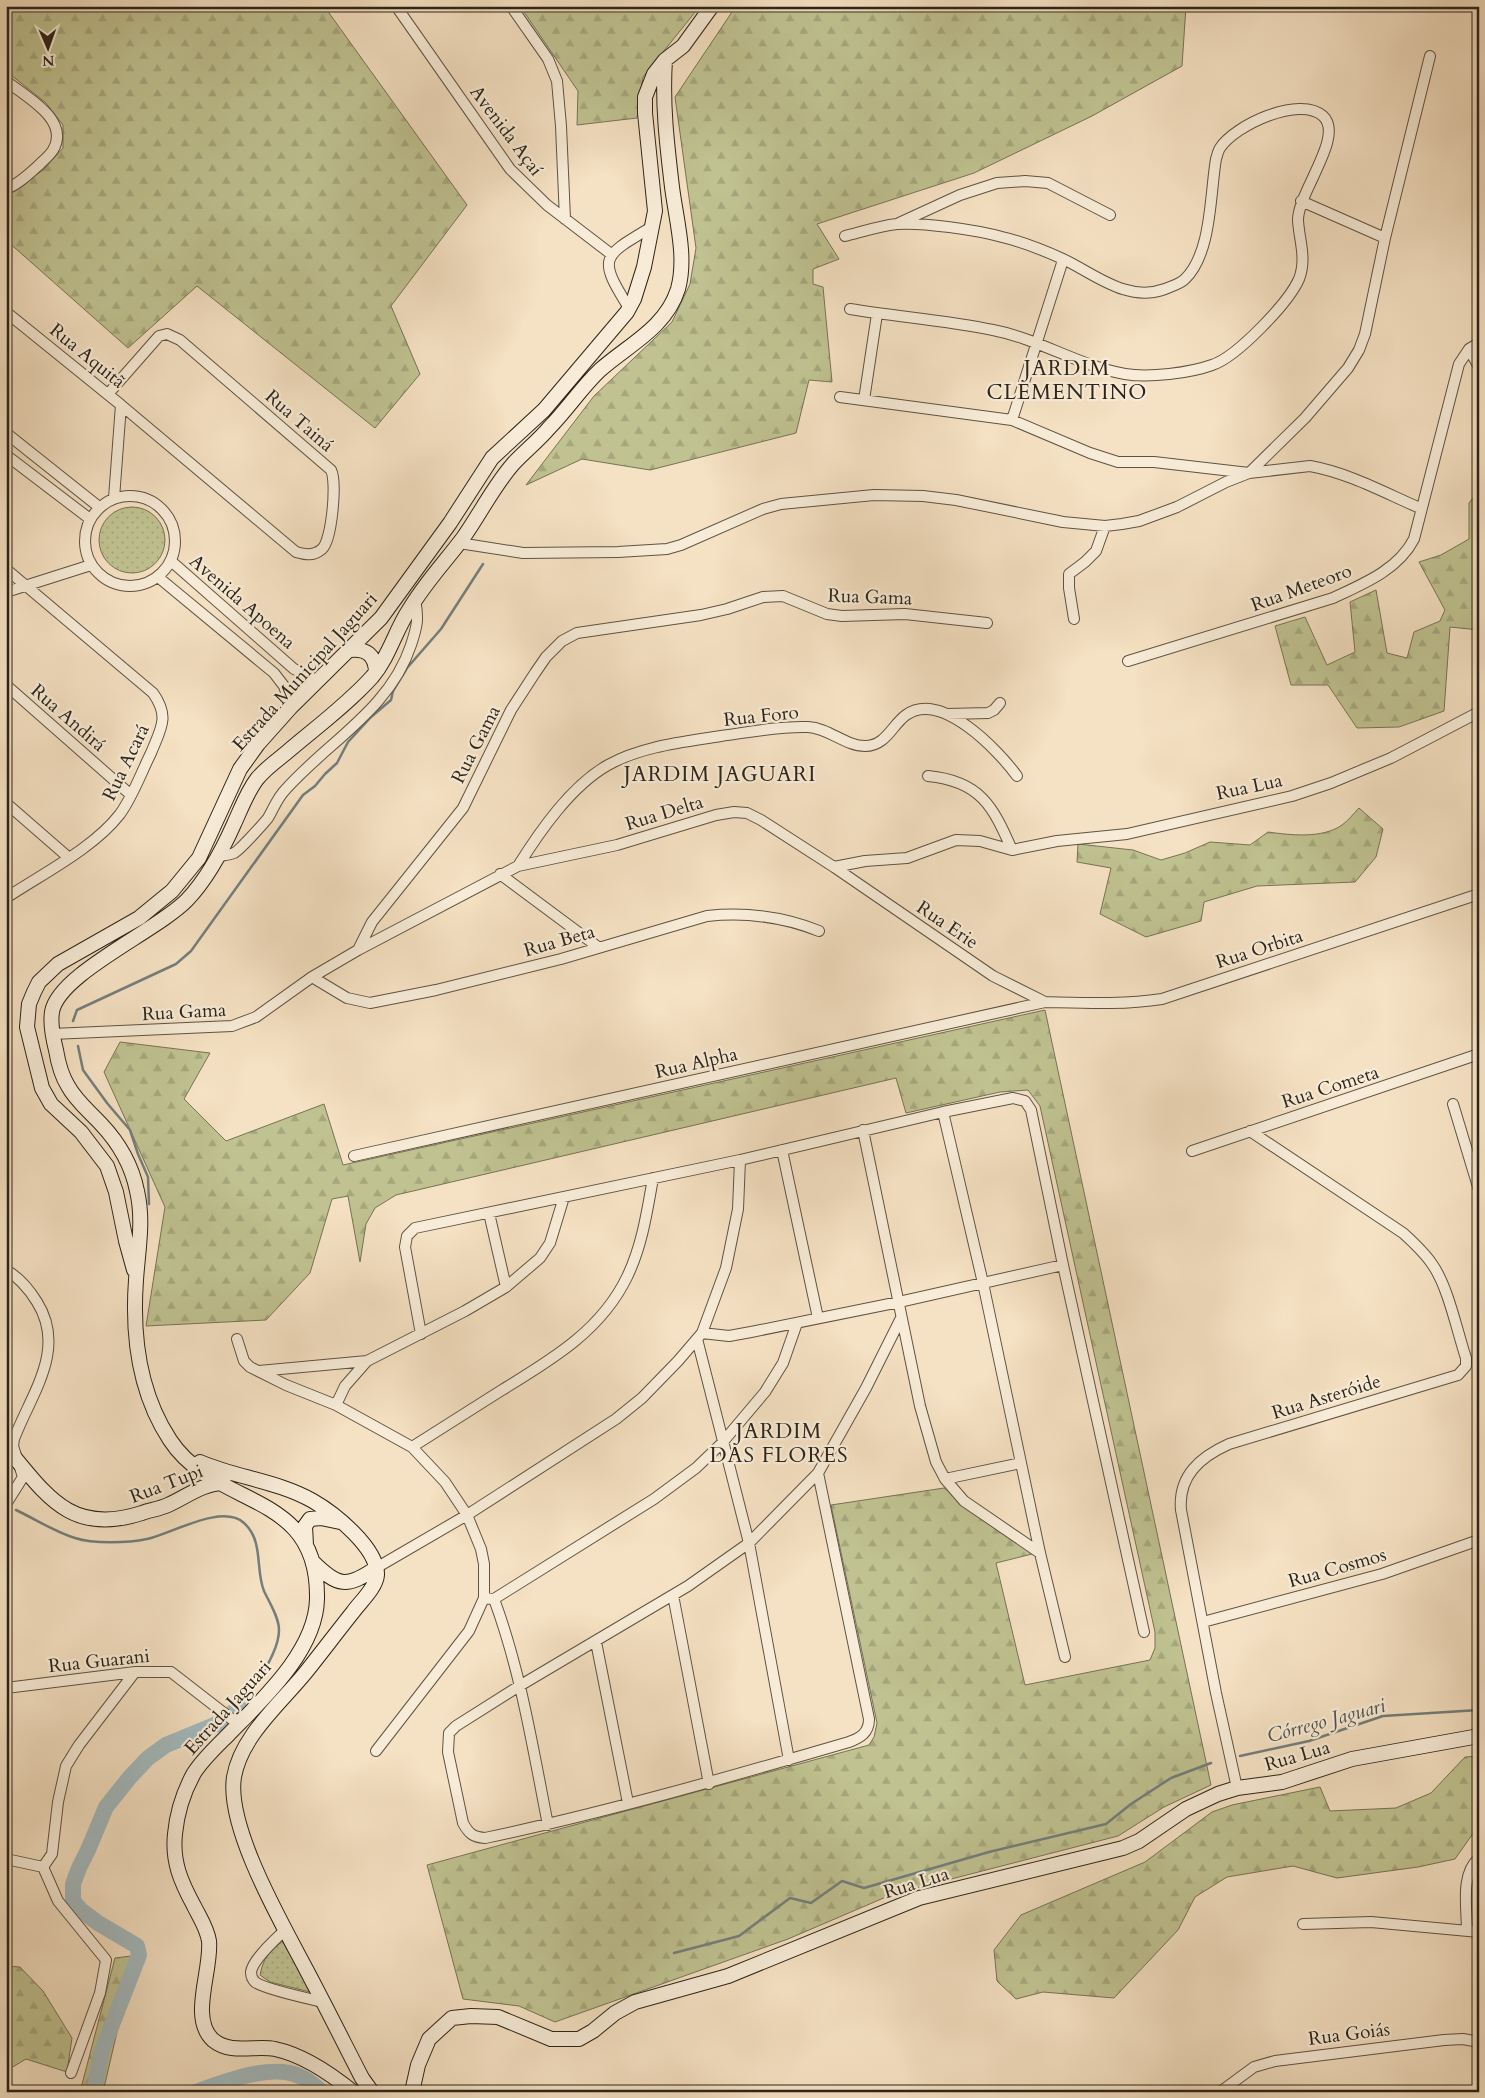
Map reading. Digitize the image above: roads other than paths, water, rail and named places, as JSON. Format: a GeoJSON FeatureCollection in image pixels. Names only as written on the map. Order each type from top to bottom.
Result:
{"type":"FeatureCollection","features":[{"type":"Feature","properties":{"kind":"main road","name":"Estrada Municipal Jaguari"},"geometry":{"type":"LineString","coordinates":[[136,1278],[126,1242],[116,1192],[107,1166],[81,1132],[51,1104],[42,1088],[28,1037],[28,1004],[39,982],[58,964],[139,918],[172,891],[199,858],[240,769],[258,744],[291,707],[381,618],[450,523],[485,467],[496,453],[544,410],[629,308],[634,299],[644,267],[650,228],[655,211],[645,97],[654,74],[665,60],[683,46],[712,6]]}},
{"type":"Feature","properties":{"kind":"main road","name":"Estrada Municipal Jaguari"},"geometry":{"type":"LineString","coordinates":[[185,1458],[172,1444],[154,1411],[142,1373],[135,1326],[136,1278],[141,1234],[137,1188],[123,1152],[103,1126],[77,1100],[68,1087],[60,1070],[52,1034],[52,1009],[56,999],[68,984],[89,968],[166,919],[189,898],[219,856],[253,785],[276,761],[342,704],[376,671],[415,600],[459,543],[501,478],[553,424],[596,374],[658,324],[677,292],[682,260],[664,108],[665,60]]}},
{"type":"Feature","properties":{"kind":"main road"},"geometry":{"type":"LineString","coordinates":[[655,211],[664,209],[671,218],[674,248],[682,260]]}},
{"type":"Feature","properties":{"kind":"main road"},"geometry":{"type":"LineString","coordinates":[[485,467],[501,478]]}},
{"type":"Feature","properties":{"kind":"main road"},"geometry":{"type":"LineString","coordinates":[[350,650],[362,650],[370,655],[375,662],[376,671]]}},
{"type":"Feature","properties":{"kind":"main road"},"geometry":{"type":"LineString","coordinates":[[258,744],[264,758],[276,761]]}},
{"type":"Feature","properties":{"kind":"main road"},"geometry":{"type":"LineString","coordinates":[[28,1004],[36,999],[45,999],[52,1009]]}},
{"type":"Feature","properties":{"kind":"main road"},"geometry":{"type":"LineString","coordinates":[[38,1076],[51,1079],[60,1070]]}},
{"type":"Feature","properties":{"kind":"main road","name":"Rua Tupi"},"geometry":{"type":"LineString","coordinates":[[6,1447],[46,1494],[65,1509],[83,1518],[106,1521],[161,1509],[176,1502],[190,1492],[219,1483]]}},
{"type":"Feature","properties":{"kind":"main road"},"geometry":{"type":"LineString","coordinates":[[185,1458],[222,1471],[280,1486],[318,1504],[343,1523],[368,1551],[376,1568],[377,1574],[374,1583],[290,1691],[252,1736],[238,1763],[234,1779],[238,1817],[249,1854],[285,1930],[362,2078],[372,2092]]}},
{"type":"Feature","properties":{"kind":"main road"},"geometry":{"type":"LineString","coordinates":[[185,1458],[195,1475],[196,1485],[190,1492]]}},
{"type":"Feature","properties":{"kind":"main road","name":"Estrada Jaguari"},"geometry":{"type":"LineString","coordinates":[[185,1458],[219,1483],[284,1517],[306,1546],[313,1562],[317,1594],[315,1617],[306,1642],[278,1681],[235,1722],[196,1769],[180,1809],[175,1834],[174,1856],[180,1880],[206,1930],[208,1939],[208,1962],[202,2004],[203,2022],[206,2032],[221,2045],[248,2049],[266,2047],[281,2050],[333,2076],[353,2092]]}},
{"type":"Feature","properties":{"kind":"main road"},"geometry":{"type":"LineString","coordinates":[[219,1483],[280,1486]]}},
{"type":"Feature","properties":{"kind":"main road"},"geometry":{"type":"LineString","coordinates":[[176,1502],[195,1495],[215,1493],[241,1495]]}},
{"type":"Feature","properties":{"kind":"main road"},"geometry":{"type":"LineString","coordinates":[[306,1546],[305,1526],[310,1519],[321,1518],[343,1523]]}},
{"type":"Feature","properties":{"kind":"main road"},"geometry":{"type":"LineString","coordinates":[[313,1562],[327,1575],[343,1583],[354,1581],[376,1568]]}},
{"type":"Feature","properties":{"kind":"main road"},"geometry":{"type":"LineString","coordinates":[[278,1681],[290,1691]]}},
{"type":"Feature","properties":{"kind":"main road","name":"Rua Lua"},"geometry":{"type":"LineString","coordinates":[[413,2090],[418,2065],[429,2039],[452,2018],[472,2016],[498,2017],[551,2039],[579,2039],[594,2031],[615,2013],[635,2002],[728,1976],[919,1898],[1123,1848],[1139,1841],[1193,1805],[1207,1798],[1237,1788],[1282,1782],[1352,1759],[1479,1736]]}},
{"type":"Feature","properties":{"kind":"street","name":"Avenida Açaí"},"geometry":{"type":"LineString","coordinates":[[396,6],[510,169],[547,205],[611,254]]}},
{"type":"Feature","properties":{"kind":"street"},"geometry":{"type":"LineString","coordinates":[[511,6],[548,59],[557,81],[565,219]]}},
{"type":"Feature","properties":{"kind":"street"},"geometry":{"type":"LineString","coordinates":[[459,543],[523,553],[618,552],[667,548],[681,545],[763,509],[780,504],[874,495],[923,496],[956,500],[1063,522],[1105,526],[1146,518],[1177,507],[1226,482],[1249,473],[1305,418],[1348,368],[1359,350],[1365,334],[1385,238],[1430,56]]}},
{"type":"Feature","properties":{"kind":"street"},"geometry":{"type":"LineString","coordinates":[[6,81],[49,115],[56,127],[57,137],[54,150],[29,174],[6,189]]}},
{"type":"Feature","properties":{"kind":"street"},"geometry":{"type":"LineString","coordinates":[[850,310],[994,330],[1037,342],[1102,369],[1128,374],[1160,374],[1214,365],[1229,356],[1255,334],[1290,295],[1299,279],[1303,256],[1298,223],[1301,201],[1321,160],[1328,141],[1329,128],[1324,117],[1316,111],[1304,108],[1274,114],[1246,125],[1220,148],[1216,159],[1203,248],[1195,266],[1185,279],[1161,290],[1146,293],[1132,292],[1115,287],[1063,260],[1022,242],[1001,236],[933,226],[897,224]]}},
{"type":"Feature","properties":{"kind":"street"},"geometry":{"type":"LineString","coordinates":[[845,236],[897,224],[960,195],[997,183],[1025,181],[1048,184],[1110,215]]}},
{"type":"Feature","properties":{"kind":"street"},"geometry":{"type":"LineString","coordinates":[[1301,201],[1385,238]]}},
{"type":"Feature","properties":{"kind":"street"},"geometry":{"type":"LineString","coordinates":[[629,308],[610,275],[608,262],[611,254],[650,228]]}},
{"type":"Feature","properties":{"kind":"street"},"geometry":{"type":"LineString","coordinates":[[1012,420],[1063,260]]}},
{"type":"Feature","properties":{"kind":"street","name":"Rua Aquitã"},"geometry":{"type":"LineString","coordinates":[[6,312],[121,405],[114,498]]}},
{"type":"Feature","properties":{"kind":"street"},"geometry":{"type":"LineString","coordinates":[[864,400],[877,314]]}},
{"type":"Feature","properties":{"kind":"street","name":"Rua Tainá"},"geometry":{"type":"LineString","coordinates":[[108,394],[159,336],[167,334],[180,340],[331,470],[335,482],[328,540],[323,548],[316,553],[307,555],[296,552],[121,405]]}},
{"type":"Feature","properties":{"kind":"street"},"geometry":{"type":"LineString","coordinates":[[1479,343],[1469,349],[1479,367]]}},
{"type":"Feature","properties":{"kind":"street","name":"Rua Meteoro"},"geometry":{"type":"LineString","coordinates":[[1128,661],[1332,598],[1360,585],[1401,558],[1414,539],[1420,508],[1459,364],[1469,349]]}},
{"type":"Feature","properties":{"kind":"street"},"geometry":{"type":"LineString","coordinates":[[840,397],[1012,420],[1090,453],[1118,462],[1154,462],[1249,473],[1310,466],[1348,477],[1420,508]]}},
{"type":"Feature","properties":{"kind":"street"},"geometry":{"type":"LineString","coordinates":[[6,433],[99,507]]}},
{"type":"Feature","properties":{"kind":"street"},"geometry":{"type":"LineString","coordinates":[[6,455],[90,519]]}},
{"type":"Feature","properties":{"kind":"street"},"geometry":{"type":"LineString","coordinates":[[127,495],[141,497],[153,502],[164,510],[171,522],[175,534],[175,548],[171,560],[158,576],[147,583],[135,586],[122,586],[110,582],[99,575],[91,565],[86,554],[85,530],[90,519],[99,507],[114,498],[127,495]]}},
{"type":"Feature","properties":{"kind":"street"},"geometry":{"type":"LineString","coordinates":[[1074,619],[1069,588],[1069,574],[1096,551],[1105,526]]}},
{"type":"Feature","properties":{"kind":"street","name":"Avenida Apoena"},"geometry":{"type":"LineString","coordinates":[[171,560],[294,669],[318,681]]}},
{"type":"Feature","properties":{"kind":"street"},"geometry":{"type":"LineString","coordinates":[[6,592],[91,565]]}},
{"type":"Feature","properties":{"kind":"street","name":"Rua Acará"},"geometry":{"type":"LineString","coordinates":[[6,569],[153,693],[161,704],[164,714],[162,727],[121,813],[108,828],[6,898]]}},
{"type":"Feature","properties":{"kind":"street","name":"Avenida Apoena"},"geometry":{"type":"LineString","coordinates":[[158,576],[280,679],[287,692],[291,707]]}},
{"type":"Feature","properties":{"kind":"street","name":"Rua Gama"},"geometry":{"type":"LineString","coordinates":[[52,1034],[232,1026],[256,1017],[312,977],[358,950],[372,922],[463,808],[511,710],[534,673],[546,657],[562,641],[576,633],[701,615],[727,610],[763,597],[783,596],[827,614],[842,616],[905,614],[987,623]]}},
{"type":"Feature","properties":{"kind":"street"},"geometry":{"type":"LineString","coordinates":[[219,856],[234,853],[242,848],[267,819],[274,804],[285,790],[347,733],[398,676],[407,657],[418,618],[415,600]]}},
{"type":"Feature","properties":{"kind":"street","name":"Rua Andirá"},"geometry":{"type":"LineString","coordinates":[[6,685],[131,795]]}},
{"type":"Feature","properties":{"kind":"street"},"geometry":{"type":"LineString","coordinates":[[945,714],[988,713],[1000,704]]}},
{"type":"Feature","properties":{"kind":"street","name":"Rua Foro"},"geometry":{"type":"LineString","coordinates":[[518,866],[544,827],[596,772],[629,756],[650,749],[699,740],[794,727],[811,727],[827,731],[851,743],[870,746],[884,738],[901,720],[913,711],[923,709],[945,714],[963,724],[1003,757],[1017,776]]}},
{"type":"Feature","properties":{"kind":"street","name":"Rua Lua"},"geometry":{"type":"LineString","coordinates":[[1012,850],[1161,828],[1221,811],[1292,796],[1331,783],[1391,758],[1479,712]]}},
{"type":"Feature","properties":{"kind":"street"},"geometry":{"type":"LineString","coordinates":[[928,776],[945,778],[959,783],[978,794],[989,804],[1012,850]]}},
{"type":"Feature","properties":{"kind":"street"},"geometry":{"type":"LineString","coordinates":[[6,803],[68,857]]}},
{"type":"Feature","properties":{"kind":"street","name":"Rua Delta"},"geometry":{"type":"LineString","coordinates":[[358,950],[518,866],[617,845],[716,815],[734,812],[747,813],[834,867]]}},
{"type":"Feature","properties":{"kind":"street"},"geometry":{"type":"LineString","coordinates":[[834,867],[852,863],[907,858],[946,842],[966,839],[1012,850]]}},
{"type":"Feature","properties":{"kind":"street","name":"Rua Erie"},"geometry":{"type":"LineString","coordinates":[[834,867],[993,976],[1045,1002]]}},
{"type":"Feature","properties":{"kind":"street"},"geometry":{"type":"LineString","coordinates":[[500,874],[598,948]]}},
{"type":"Feature","properties":{"kind":"street","name":"Rua Orbita"},"geometry":{"type":"LineString","coordinates":[[1045,1002],[1103,1004],[1137,1003],[1162,999],[1479,894]]}},
{"type":"Feature","properties":{"kind":"street","name":"Rua Beta"},"geometry":{"type":"LineString","coordinates":[[312,977],[347,998],[370,1003],[436,990],[561,959],[707,916],[730,914],[800,924],[819,931]]}},
{"type":"Feature","properties":{"kind":"street","name":"Rua Alpha"},"geometry":{"type":"LineString","coordinates":[[354,1156],[1045,1002]]}},
{"type":"Feature","properties":{"kind":"street","name":"Rua Cometa"},"geometry":{"type":"LineString","coordinates":[[1192,1151],[1479,1054]]}},
{"type":"Feature","properties":{"kind":"street"},"geometry":{"type":"LineString","coordinates":[[421,1334],[406,1254],[407,1236],[415,1228],[740,1160],[943,1112],[1013,1098],[1025,1101],[1028,1104],[1144,1632]]}},
{"type":"Feature","properties":{"kind":"street"},"geometry":{"type":"LineString","coordinates":[[1453,1104],[1479,1190]]}},
{"type":"Feature","properties":{"kind":"street"},"geometry":{"type":"LineString","coordinates":[[943,1112],[983,1282],[1040,1554],[1065,1657]]}},
{"type":"Feature","properties":{"kind":"street"},"geometry":{"type":"LineString","coordinates":[[863,1130],[920,1406],[936,1462],[945,1479],[964,1501],[1040,1554]]}},
{"type":"Feature","properties":{"kind":"street","name":"Rua Asteróide"},"geometry":{"type":"LineString","coordinates":[[1237,1788],[1203,1622],[1180,1496],[1187,1477],[1202,1460],[1214,1451],[1229,1444],[1458,1375],[1466,1366],[1466,1358],[1440,1278],[1433,1265],[1418,1246],[1403,1233],[1250,1131]]}},
{"type":"Feature","properties":{"kind":"street"},"geometry":{"type":"LineString","coordinates":[[782,1150],[818,1318]]}},
{"type":"Feature","properties":{"kind":"street"},"geometry":{"type":"LineString","coordinates":[[376,1568],[467,1515],[616,1420],[660,1381],[700,1336],[726,1268],[738,1210],[740,1160]]}},
{"type":"Feature","properties":{"kind":"street"},"geometry":{"type":"LineString","coordinates":[[412,1447],[546,1363],[588,1332],[618,1292],[627,1276],[643,1234],[653,1178]]}},
{"type":"Feature","properties":{"kind":"street"},"geometry":{"type":"LineString","coordinates":[[259,1371],[367,1361],[465,1311],[506,1287],[540,1258],[550,1243],[564,1197]]}},
{"type":"Feature","properties":{"kind":"street"},"geometry":{"type":"LineString","coordinates":[[489,1213],[506,1287]]}},
{"type":"Feature","properties":{"kind":"street"},"geometry":{"type":"LineString","coordinates":[[700,1336],[729,1336],[797,1323],[1063,1265]]}},
{"type":"Feature","properties":{"kind":"street"},"geometry":{"type":"LineString","coordinates":[[6,1270],[28,1287],[40,1306],[46,1320],[50,1340],[49,1355],[14,1439],[13,1446],[23,1477],[6,1504]]}},
{"type":"Feature","properties":{"kind":"street"},"geometry":{"type":"LineString","coordinates":[[818,1473],[869,1725],[863,1735],[849,1742],[709,1784],[628,1803],[548,1825],[485,1838],[472,1835],[464,1823],[448,1752],[449,1733],[456,1726],[521,1685],[673,1595],[748,1543],[818,1473],[846,1424],[901,1318]]}},
{"type":"Feature","properties":{"kind":"street"},"geometry":{"type":"LineString","coordinates":[[376,1751],[469,1631],[489,1599],[677,1483],[722,1443],[765,1392],[783,1363],[797,1323]]}},
{"type":"Feature","properties":{"kind":"street"},"geometry":{"type":"LineString","coordinates":[[700,1336],[722,1443],[748,1543],[789,1760]]}},
{"type":"Feature","properties":{"kind":"street"},"geometry":{"type":"LineString","coordinates":[[237,1339],[246,1364],[286,1385],[336,1405],[412,1447],[445,1482],[467,1515],[481,1549],[489,1599],[503,1624],[521,1685],[548,1825]]}},
{"type":"Feature","properties":{"kind":"street"},"geometry":{"type":"LineString","coordinates":[[336,1405],[345,1386],[367,1361]]}},
{"type":"Feature","properties":{"kind":"street"},"geometry":{"type":"LineString","coordinates":[[945,1479],[1021,1463]]}},
{"type":"Feature","properties":{"kind":"street","name":"Rua Cosmos"},"geometry":{"type":"LineString","coordinates":[[1203,1622],[1382,1574],[1479,1540]]}},
{"type":"Feature","properties":{"kind":"street"},"geometry":{"type":"LineString","coordinates":[[673,1595],[709,1784]]}},
{"type":"Feature","properties":{"kind":"street"},"geometry":{"type":"LineString","coordinates":[[596,1642],[628,1803]]}},
{"type":"Feature","properties":{"kind":"street"},"geometry":{"type":"LineString","coordinates":[[43,1867],[52,1854],[58,1802],[66,1766],[79,1745],[135,1672]]}},
{"type":"Feature","properties":{"kind":"street","name":"Rua Guarani"},"geometry":{"type":"LineString","coordinates":[[6,1688],[135,1672],[171,1672],[235,1722]]}},
{"type":"Feature","properties":{"kind":"street"},"geometry":{"type":"LineString","coordinates":[[6,1859],[43,1867]]}},
{"type":"Feature","properties":{"kind":"street"},"geometry":{"type":"LineString","coordinates":[[1467,1931],[1467,1878],[1471,1866],[1477,1860]]}},
{"type":"Feature","properties":{"kind":"street"},"geometry":{"type":"LineString","coordinates":[[43,1867],[58,1901],[106,1960],[100,1993],[71,2073]]}},
{"type":"Feature","properties":{"kind":"street"},"geometry":{"type":"LineString","coordinates":[[1303,1924],[1371,1922],[1479,1932]]}},
{"type":"Feature","properties":{"kind":"street"},"geometry":{"type":"LineString","coordinates":[[285,1930],[256,1962],[251,1972],[252,1978],[255,1982],[265,1987],[323,2002]]}},
{"type":"Feature","properties":{"kind":"street","name":"Rua Goiás"},"geometry":{"type":"LineString","coordinates":[[1220,2092],[1230,2088],[1254,2068],[1286,2059],[1444,2040],[1463,2039],[1479,2042]]}},
{"type":"Feature","properties":{"kind":"waterway"},"geometry":{"type":"LineString","coordinates":[[73,1021],[77,1010],[176,964],[191,951],[303,795],[315,786],[337,763],[348,742],[371,717],[391,700],[393,691],[407,668],[441,629],[483,564]]}},
{"type":"Feature","properties":{"kind":"waterway"},"geometry":{"type":"LineString","coordinates":[[78,1046],[83,1070],[130,1130],[148,1177],[149,1204]]}},
{"type":"Feature","properties":{"kind":"waterway"},"geometry":{"type":"LineString","coordinates":[[16,1510],[68,1535],[82,1540],[101,1542],[147,1539],[196,1522],[223,1516],[234,1518],[244,1523],[250,1530],[257,1547],[261,1582],[276,1615],[279,1630],[278,1639],[270,1660],[258,1681],[239,1707]]}},
{"type":"Feature","properties":{"kind":"waterway"},"geometry":{"type":"LineString","coordinates":[[94,2092],[101,2053],[139,1955],[137,1946],[98,1923],[82,1911],[73,1901],[73,1884],[79,1868],[106,1807],[148,1758],[166,1745],[222,1722],[239,1707]]}},
{"type":"Feature","properties":{"kind":"waterway","name":"Córrego Jaguari"},"geometry":{"type":"LineString","coordinates":[[1240,1756],[1309,1741],[1383,1716],[1479,1710]]}},
{"type":"Feature","properties":{"kind":"waterway"},"geometry":{"type":"LineString","coordinates":[[674,1953],[739,1936],[790,1898],[811,1903],[842,1881],[864,1888],[989,1852],[1106,1824],[1131,1804],[1171,1778],[1211,1763]]}},
{"type":"Feature","properties":{"kind":"waterway"},"geometry":{"type":"LineString","coordinates":[[196,2092],[248,2075],[275,2072],[302,2077],[322,2092]]}},
{"type":"Feature","properties":{"kind":"district","name":"JARDIM CLEMENTINO"},"geometry":{"type":"Point","coordinates":[1067,380]}},
{"type":"Feature","properties":{"kind":"district","name":"JARDIM JAGUARI"},"geometry":{"type":"Point","coordinates":[720,774]}},
{"type":"Feature","properties":{"kind":"district","name":"JARDIM DAS FLORES"},"geometry":{"type":"Point","coordinates":[779,1443]}}]}
